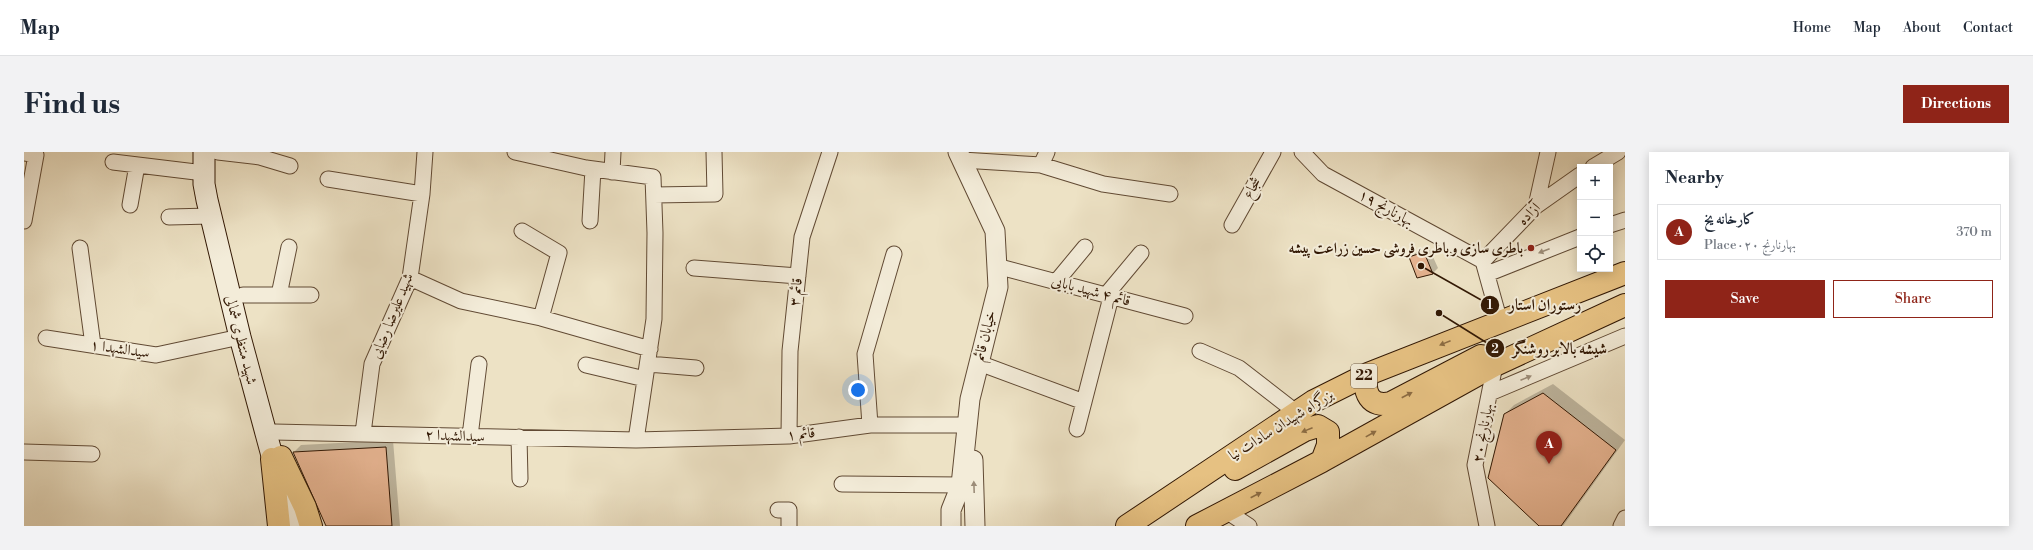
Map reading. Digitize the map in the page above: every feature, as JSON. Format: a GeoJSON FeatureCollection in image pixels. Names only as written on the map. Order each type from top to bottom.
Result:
{"type":"FeatureCollection","features":[{"type":"Feature","properties":{"kind":"highway","name":"بزرگراه شهیدان سادات نیا"},"geometry":{"type":"LineString","coordinates":[[1127,526],[1157,504],[1314,400],[1368,374],[1625,272]]}},
{"type":"Feature","properties":{"kind":"highway"},"geometry":{"type":"LineString","coordinates":[[1197,526],[1322,461],[1495,364],[1625,306]]}},
{"type":"Feature","properties":{"kind":"highway"},"geometry":{"type":"LineString","coordinates":[[1368,374],[1365,383],[1367,393],[1373,401],[1382,405],[1391,403],[1482,355],[1602,316]]}},
{"type":"Feature","properties":{"kind":"highway"},"geometry":{"type":"LineString","coordinates":[[1157,504],[1223,476],[1306,430],[1318,426],[1328,432],[1328,445],[1322,461]]}},
{"type":"Feature","properties":{"kind":"highway"},"geometry":{"type":"LineString","coordinates":[[277,458],[279,526]]}},
{"type":"Feature","properties":{"kind":"highway"},"geometry":{"type":"LineString","coordinates":[[277,458],[305,507],[311,526]]}},
{"type":"Feature","properties":{"kind":"main road","name":"شهید منتظری شمالی"},"geometry":{"type":"LineString","coordinates":[[204,152],[204,184],[240,337],[299,526]]}},
{"type":"Feature","properties":{"kind":"main road","name":"شهید منتظری شمالی"},"geometry":{"type":"LineString","coordinates":[[218,152],[219,197],[244,295],[274,432],[277,458],[291,526]]}},
{"type":"Feature","properties":{"kind":"street"},"geometry":{"type":"LineString","coordinates":[[218,152],[260,156],[290,166]]}},
{"type":"Feature","properties":{"kind":"street","name":"شهید علیرضا رضایی"},"geometry":{"type":"LineString","coordinates":[[363,433],[372,364],[410,278],[422,194],[425,152]]}},
{"type":"Feature","properties":{"kind":"street"},"geometry":{"type":"LineString","coordinates":[[515,152],[594,169],[653,177],[654,319],[636,440]]}},
{"type":"Feature","properties":{"kind":"street"},"geometry":{"type":"LineString","coordinates":[[612,172],[613,152]]}},
{"type":"Feature","properties":{"kind":"street"},"geometry":{"type":"LineString","coordinates":[[654,195],[714,194],[714,152]]}},
{"type":"Feature","properties":{"kind":"street","name":"قائم ۳"},"geometry":{"type":"LineString","coordinates":[[789,436],[790,351],[802,238],[830,152]]}},
{"type":"Feature","properties":{"kind":"street","name":"شجاع"},"geometry":{"type":"LineString","coordinates":[[1232,225],[1273,152]]}},
{"type":"Feature","properties":{"kind":"street","name":"بهارنارنج ۱۹"},"geometry":{"type":"LineString","coordinates":[[1302,152],[1323,174],[1485,267]]}},
{"type":"Feature","properties":{"kind":"street"},"geometry":{"type":"LineString","coordinates":[[1536,206],[1548,152]]}},
{"type":"Feature","properties":{"kind":"street"},"geometry":{"type":"LineString","coordinates":[[1598,164],[1618,152]]}},
{"type":"Feature","properties":{"kind":"street"},"geometry":{"type":"LineString","coordinates":[[24,153],[36,155],[24,221]]}},
{"type":"Feature","properties":{"kind":"street"},"geometry":{"type":"LineString","coordinates":[[960,156],[1044,159],[1103,184],[1170,194]]}},
{"type":"Feature","properties":{"kind":"street","name":"خیابان قائم"},"geometry":{"type":"LineString","coordinates":[[951,526],[951,510],[960,485],[970,399],[998,287],[995,231],[960,156]]}},
{"type":"Feature","properties":{"kind":"street"},"geometry":{"type":"LineString","coordinates":[[114,162],[204,173]]}},
{"type":"Feature","properties":{"kind":"street"},"geometry":{"type":"LineString","coordinates":[[130,205],[137,165]]}},
{"type":"Feature","properties":{"kind":"street"},"geometry":{"type":"LineString","coordinates":[[590,221],[594,169]]}},
{"type":"Feature","properties":{"kind":"street","name":"آزاده"},"geometry":{"type":"LineString","coordinates":[[1485,267],[1536,206],[1577,177]]}},
{"type":"Feature","properties":{"kind":"street"},"geometry":{"type":"LineString","coordinates":[[328,179],[422,194]]}},
{"type":"Feature","properties":{"kind":"street"},"geometry":{"type":"LineString","coordinates":[[170,217],[211,216]]}},
{"type":"Feature","properties":{"kind":"street"},"geometry":{"type":"LineString","coordinates":[[1613,224],[1625,220]]}},
{"type":"Feature","properties":{"kind":"street"},"geometry":{"type":"LineString","coordinates":[[522,231],[559,253],[541,318]]}},
{"type":"Feature","properties":{"kind":"street"},"geometry":{"type":"LineString","coordinates":[[1500,322],[1485,267],[1577,238]]}},
{"type":"Feature","properties":{"kind":"street"},"geometry":{"type":"LineString","coordinates":[[279,295],[289,247]]}},
{"type":"Feature","properties":{"kind":"street"},"geometry":{"type":"LineString","coordinates":[[1056,282],[1085,247]]}},
{"type":"Feature","properties":{"kind":"street"},"geometry":{"type":"LineString","coordinates":[[80,248],[93,346]]}},
{"type":"Feature","properties":{"kind":"street"},"geometry":{"type":"LineString","coordinates":[[1077,429],[1109,296],[1140,253]]}},
{"type":"Feature","properties":{"kind":"street"},"geometry":{"type":"LineString","coordinates":[[870,425],[865,354],[894,254]]}},
{"type":"Feature","properties":{"kind":"street","name":"قائم ۴ شهید بابایی"},"geometry":{"type":"LineString","coordinates":[[996,266],[1185,316]]}},
{"type":"Feature","properties":{"kind":"street"},"geometry":{"type":"LineString","coordinates":[[694,268],[798,276]]}},
{"type":"Feature","properties":{"kind":"street"},"geometry":{"type":"LineString","coordinates":[[410,278],[461,301],[541,318],[650,349]]}},
{"type":"Feature","properties":{"kind":"street"},"geometry":{"type":"LineString","coordinates":[[244,295],[311,294]]}},
{"type":"Feature","properties":{"kind":"street"},"geometry":{"type":"LineString","coordinates":[[1490,393],[1625,336]]}},
{"type":"Feature","properties":{"kind":"street","name":"سیدالشهدا ۱"},"geometry":{"type":"LineString","coordinates":[[46,338],[156,355],[240,337]]}},
{"type":"Feature","properties":{"kind":"street"},"geometry":{"type":"LineString","coordinates":[[1200,351],[1239,368],[1296,413]]}},
{"type":"Feature","properties":{"kind":"street"},"geometry":{"type":"LineString","coordinates":[[979,363],[1084,402]]}},
{"type":"Feature","properties":{"kind":"street"},"geometry":{"type":"LineString","coordinates":[[470,436],[479,364]]}},
{"type":"Feature","properties":{"kind":"street"},"geometry":{"type":"LineString","coordinates":[[648,364],[696,368]]}},
{"type":"Feature","properties":{"kind":"street","name":"بهارنارنج ۲۰"},"geometry":{"type":"LineString","coordinates":[[1487,526],[1475,465],[1495,364]]}},
{"type":"Feature","properties":{"kind":"street"},"geometry":{"type":"LineString","coordinates":[[586,365],[645,379]]}},
{"type":"Feature","properties":{"kind":"street","name":"قائم ۱"},"geometry":{"type":"LineString","coordinates":[[636,440],[789,436],[870,425],[966,425]]}},
{"type":"Feature","properties":{"kind":"street"},"geometry":{"type":"LineString","coordinates":[[966,425],[972,444],[975,526]]}},
{"type":"Feature","properties":{"kind":"street","name":"سیدالشهدا ۲"},"geometry":{"type":"LineString","coordinates":[[274,432],[636,440]]}},
{"type":"Feature","properties":{"kind":"street"},"geometry":{"type":"LineString","coordinates":[[519,437],[520,479]]}},
{"type":"Feature","properties":{"kind":"street"},"geometry":{"type":"LineString","coordinates":[[24,452],[92,454]]}},
{"type":"Feature","properties":{"kind":"street"},"geometry":{"type":"LineString","coordinates":[[842,484],[960,485],[961,526]]}},
{"type":"Feature","properties":{"kind":"street"},"geometry":{"type":"LineString","coordinates":[[778,510],[789,510],[789,526]]}},
{"type":"Feature","properties":{"kind":"street"},"geometry":{"type":"LineString","coordinates":[[1226,510],[1249,526]]}},
{"type":"Feature","properties":{"kind":"street"},"geometry":{"type":"LineString","coordinates":[[1621,526],[1625,518]]}},
{"type":"Feature","properties":{"kind":"building"},"geometry":{"type":"Polygon","coordinates":[[[1424,252],[1433,274],[1417,278],[1409,257],[1424,252]]]}},
{"type":"Feature","properties":{"kind":"building"},"geometry":{"type":"Polygon","coordinates":[[[1543,393],[1616,450],[1561,526],[1539,526],[1488,478],[1504,414],[1543,393]]]}},
{"type":"Feature","properties":{"kind":"building"},"geometry":{"type":"Polygon","coordinates":[[[386,447],[392,526],[326,526],[293,452],[386,447]]]}},
{"type":"Feature","properties":{"kind":"place","name":"باطری سازی و باطری فروشی حسین زراعت پیشه"},"geometry":{"type":"Point","coordinates":[1531,248]}},
{"type":"Feature","properties":{"kind":"place","name":"رستوران استار"},"geometry":{"type":"Point","coordinates":[1421,266]}},
{"type":"Feature","properties":{"kind":"place","name":"شیشه بالابر روشنگر"},"geometry":{"type":"Point","coordinates":[1439,313]}},
{"type":"Feature","properties":{"kind":"place","name":"کارخانه یخ"},"geometry":{"type":"Point","coordinates":[1549,464]}}]}
